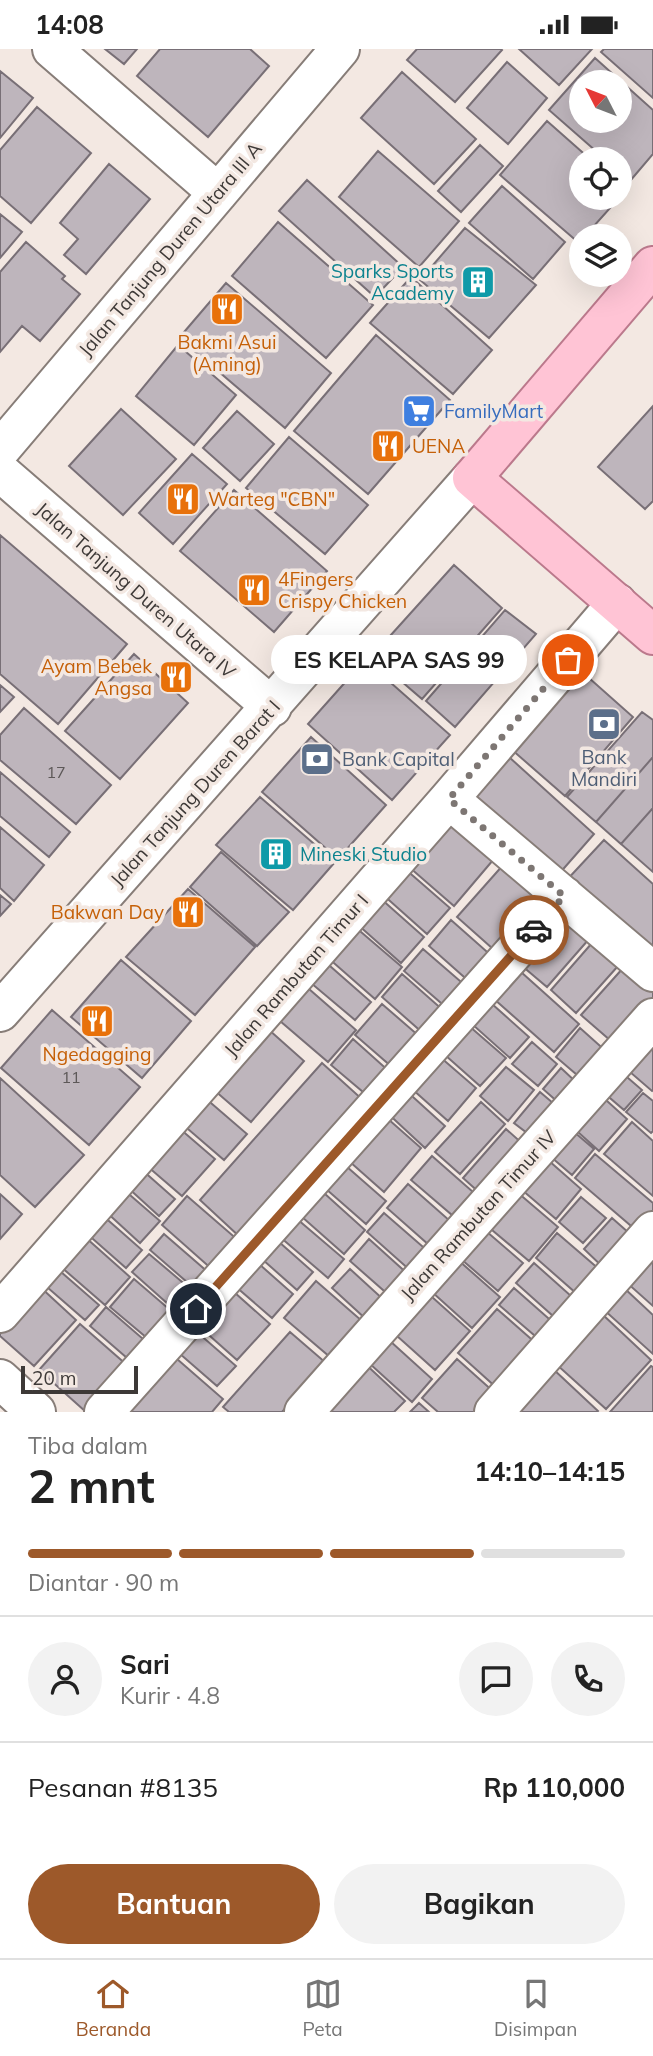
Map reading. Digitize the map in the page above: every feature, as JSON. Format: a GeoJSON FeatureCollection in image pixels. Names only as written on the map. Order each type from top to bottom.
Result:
{"type":"FeatureCollection","features":[{"type":"Feature","properties":{"kind":"main road"},"geometry":{"type":"LineString","coordinates":[[653,266],[472,478],[653,635]]}},
{"type":"Feature","properties":{"kind":"street"},"geometry":{"type":"LineString","coordinates":[[52,49],[218,193]]}},
{"type":"Feature","properties":{"kind":"street","name":"Jalan Tanjung Duren Utara III A"},"geometry":{"type":"LineString","coordinates":[[0,450],[340,49]]}},
{"type":"Feature","properties":{"kind":"street","name":"Jalan Tanjung Duren Utara IV"},"geometry":{"type":"LineString","coordinates":[[0,472],[272,707]]}},
{"type":"Feature","properties":{"kind":"street","name":"Jalan Tanjung Duren Barat I"},"geometry":{"type":"LineString","coordinates":[[0,1012],[472,478]]}},
{"type":"Feature","properties":{"kind":"street","name":"Jalan Rambutan Timur I"},"geometry":{"type":"LineString","coordinates":[[0,1313],[617,603]]}},
{"type":"Feature","properties":{"kind":"street"},"geometry":{"type":"LineString","coordinates":[[449,799],[653,972]]}},
{"type":"Feature","properties":{"kind":"street"},"geometry":{"type":"LineString","coordinates":[[104,1412],[564,896]]}},
{"type":"Feature","properties":{"kind":"street","name":"Jalan Rambutan Timur IV"},"geometry":{"type":"LineString","coordinates":[[304,1412],[653,1018]]}},
{"type":"Feature","properties":{"kind":"street"},"geometry":{"type":"LineString","coordinates":[[494,1412],[653,1231]]}},
{"type":"Feature","properties":{"kind":"street"},"geometry":{"type":"LineString","coordinates":[[0,1379],[36,1412]]}},
{"type":"Feature","properties":{"kind":"building"},"geometry":{"type":"Polygon","coordinates":[[[105,49],[137,49],[124,64],[105,49]]]}},
{"type":"Feature","properties":{"kind":"building"},"geometry":{"type":"Polygon","coordinates":[[[160,49],[250,49],[269,66],[208,137],[137,76],[160,49]]]}},
{"type":"Feature","properties":{"kind":"building"},"geometry":{"type":"Polygon","coordinates":[[[417,49],[502,50],[455,102],[407,60],[417,49]]]}},
{"type":"Feature","properties":{"kind":"building"},"geometry":{"type":"Polygon","coordinates":[[[519,49],[592,49],[573,70],[569,70],[569,74],[559,85],[519,49]]]}},
{"type":"Feature","properties":{"kind":"building"},"geometry":{"type":"Polygon","coordinates":[[[604,49],[653,49],[653,98],[632,79],[632,70],[621,70],[601,52],[604,49]]]}},
{"type":"Feature","properties":{"kind":"building"},"geometry":{"type":"Polygon","coordinates":[[[595,58],[608,70],[584,70],[595,58]]]}},
{"type":"Feature","properties":{"kind":"building"},"geometry":{"type":"Polygon","coordinates":[[[507,62],[547,98],[508,144],[467,108],[507,62]]]}},
{"type":"Feature","properties":{"kind":"building"},"geometry":{"type":"Polygon","coordinates":[[[0,71],[33,98],[0,138],[0,71]]]}},
{"type":"Feature","properties":{"kind":"building"},"geometry":{"type":"Polygon","coordinates":[[[402,72],[476,139],[434,184],[361,118],[402,72]]]}},
{"type":"Feature","properties":{"kind":"building"},"geometry":{"type":"Polygon","coordinates":[[[569,87],[569,128],[549,110],[569,87]]]}},
{"type":"Feature","properties":{"kind":"building"},"geometry":{"type":"Polygon","coordinates":[[[632,91],[653,110],[653,154],[632,179],[632,147],[591,147],[575,133],[632,133],[632,91]]]}},
{"type":"Feature","properties":{"kind":"building"},"geometry":{"type":"Polygon","coordinates":[[[37,107],[91,153],[31,223],[0,196],[0,150],[37,107]]]}},
{"type":"Feature","properties":{"kind":"building"},"geometry":{"type":"Polygon","coordinates":[[[547,121],[576,147],[569,147],[569,210],[608,210],[596,224],[569,224],[569,234],[500,175],[547,121]]]}},
{"type":"Feature","properties":{"kind":"building"},"geometry":{"type":"Polygon","coordinates":[[[480,145],[503,166],[461,212],[438,191],[480,145]]]}},
{"type":"Feature","properties":{"kind":"building"},"geometry":{"type":"Polygon","coordinates":[[[378,151],[459,221],[419,267],[339,197],[378,151]]]}},
{"type":"Feature","properties":{"kind":"building"},"geometry":{"type":"Polygon","coordinates":[[[109,164],[150,199],[86,274],[64,255],[78,239],[60,223],[109,164]]]}},
{"type":"Feature","properties":{"kind":"building"},"geometry":{"type":"Polygon","coordinates":[[[307,180],[403,267],[375,297],[279,211],[307,180]]]}},
{"type":"Feature","properties":{"kind":"building"},"geometry":{"type":"Polygon","coordinates":[[[502,186],[565,242],[533,279],[469,223],[502,186]]]}},
{"type":"Feature","properties":{"kind":"building"},"geometry":{"type":"Polygon","coordinates":[[[0,214],[22,232],[0,258],[0,214]]]}},
{"type":"Feature","properties":{"kind":"building"},"geometry":{"type":"Polygon","coordinates":[[[278,222],[373,305],[326,358],[232,276],[278,222]]]}},
{"type":"Feature","properties":{"kind":"building","name":"Sparks Sports Academy"},"geometry":{"type":"Polygon","coordinates":[[[465,228],[536,285],[489,338],[420,280],[465,228]]]}},
{"type":"Feature","properties":{"kind":"building"},"geometry":{"type":"Polygon","coordinates":[[[26,242],[65,276],[62,279],[80,294],[40,341],[22,326],[0,352],[0,272],[26,242]]]}},
{"type":"Feature","properties":{"kind":"building"},"geometry":{"type":"Polygon","coordinates":[[[411,277],[492,350],[453,394],[370,323],[411,277]]]}},
{"type":"Feature","properties":{"kind":"building"},"geometry":{"type":"Polygon","coordinates":[[[226,283],[331,373],[285,428],[179,338],[226,283]]]}},
{"type":"Feature","properties":{"kind":"building"},"geometry":{"type":"Polygon","coordinates":[[[376,335],[450,400],[368,494],[294,431],[376,335]]]}},
{"type":"Feature","properties":{"kind":"building"},"geometry":{"type":"Polygon","coordinates":[[[178,345],[236,395],[194,445],[136,396],[178,345]]]}},
{"type":"Feature","properties":{"kind":"building"},"geometry":{"type":"Polygon","coordinates":[[[653,406],[653,501],[645,509],[598,467],[653,406]]]}},
{"type":"Feature","properties":{"kind":"building"},"geometry":{"type":"Polygon","coordinates":[[[121,409],[176,459],[123,515],[69,466],[121,409]]]}},
{"type":"Feature","properties":{"kind":"building"},"geometry":{"type":"Polygon","coordinates":[[[237,411],[274,444],[240,481],[203,448],[237,411]]]}},
{"type":"Feature","properties":{"kind":"building"},"geometry":{"type":"Polygon","coordinates":[[[289,437],[368,505],[325,554],[246,488],[289,437]]]}},
{"type":"Feature","properties":{"kind":"building","name":"Warteg \"CBN\""},"geometry":{"type":"Polygon","coordinates":[[[192,454],[227,484],[173,544],[139,513],[192,454]]]}},
{"type":"Feature","properties":{"kind":"building"},"geometry":{"type":"Polygon","coordinates":[[[234,490],[327,571],[274,632],[180,551],[234,490]]]}},
{"type":"Feature","properties":{"kind":"building"},"geometry":{"type":"Polygon","coordinates":[[[0,535],[127,644],[58,724],[0,674],[0,535]]]}},
{"type":"Feature","properties":{"kind":"building"},"geometry":{"type":"Polygon","coordinates":[[[454,565],[502,608],[422,699],[372,656],[454,565]]]}},
{"type":"Feature","properties":{"kind":"building"},"geometry":{"type":"Polygon","coordinates":[[[505,610],[536,634],[455,727],[426,701],[505,610]]]}},
{"type":"Feature","properties":{"kind":"building"},"geometry":{"type":"Polygon","coordinates":[[[134,654],[188,703],[120,779],[65,731],[134,654]]]}},
{"type":"Feature","properties":{"kind":"building"},"geometry":{"type":"Polygon","coordinates":[[[365,660],[450,735],[392,800],[308,724],[365,660]]]}},
{"type":"Feature","properties":{"kind":"building"},"geometry":{"type":"Polygon","coordinates":[[[580,670],[633,717],[565,796],[511,749],[580,670]]]}},
{"type":"Feature","properties":{"kind":"building"},"geometry":{"type":"Polygon","coordinates":[[[0,685],[14,697],[0,712],[0,685]]]}},
{"type":"Feature","properties":{"kind":"building"},"geometry":{"type":"Polygon","coordinates":[[[24,708],[111,785],[76,824],[0,760],[0,735],[24,708]]]}},
{"type":"Feature","properties":{"kind":"building"},"geometry":{"type":"Polygon","coordinates":[[[642,712],[653,720],[653,757],[596,822],[567,797],[642,712]]]}},
{"type":"Feature","properties":{"kind":"building"},"geometry":{"type":"Polygon","coordinates":[[[311,737],[386,805],[338,859],[262,792],[311,737]]]}},
{"type":"Feature","properties":{"kind":"building"},"geometry":{"type":"Polygon","coordinates":[[[509,757],[594,834],[558,875],[472,797],[509,757]]]}},
{"type":"Feature","properties":{"kind":"building"},"geometry":{"type":"Polygon","coordinates":[[[653,757],[653,808],[621,844],[596,822],[653,757]]]}},
{"type":"Feature","properties":{"kind":"building"},"geometry":{"type":"Polygon","coordinates":[[[0,772],[70,832],[49,857],[0,816],[0,772]]]}},
{"type":"Feature","properties":{"kind":"building","name":"Mineski Studio"},"geometry":{"type":"Polygon","coordinates":[[[260,797],[335,862],[293,910],[216,845],[260,797]]]}},
{"type":"Feature","properties":{"kind":"building"},"geometry":{"type":"Polygon","coordinates":[[[653,808],[653,872],[621,844],[653,808]]]}},
{"type":"Feature","properties":{"kind":"building"},"geometry":{"type":"Polygon","coordinates":[[[454,815],[499,853],[454,906],[409,867],[454,815]]]}},
{"type":"Feature","properties":{"kind":"building"},"geometry":{"type":"Polygon","coordinates":[[[0,827],[44,865],[14,901],[0,888],[0,827]]]}},
{"type":"Feature","properties":{"kind":"building"},"geometry":{"type":"Polygon","coordinates":[[[604,840],[653,884],[653,959],[564,883],[604,840]]]}},
{"type":"Feature","properties":{"kind":"building"},"geometry":{"type":"Polygon","coordinates":[[[221,852],[289,912],[257,946],[190,887],[221,852]]]}},
{"type":"Feature","properties":{"kind":"building"},"geometry":{"type":"Polygon","coordinates":[[[504,864],[548,904],[501,956],[457,917],[504,864]]]}},
{"type":"Feature","properties":{"kind":"building"},"geometry":{"type":"Polygon","coordinates":[[[404,868],[450,908],[427,934],[381,893],[404,868]]]}},
{"type":"Feature","properties":{"kind":"building"},"geometry":{"type":"Polygon","coordinates":[[[188,889],[255,947],[195,1015],[126,957],[188,889]]]}},
{"type":"Feature","properties":{"kind":"building"},"geometry":{"type":"Polygon","coordinates":[[[0,895],[11,904],[0,916],[0,895]]]}},
{"type":"Feature","properties":{"kind":"building"},"geometry":{"type":"Polygon","coordinates":[[[380,898],[424,937],[401,963],[357,924],[380,898]]]}},
{"type":"Feature","properties":{"kind":"building"},"geometry":{"type":"Polygon","coordinates":[[[558,912],[589,939],[547,987],[515,960],[558,912]]]}},
{"type":"Feature","properties":{"kind":"building"},"geometry":{"type":"Polygon","coordinates":[[[451,920],[494,958],[472,984],[429,946],[451,920]]]}},
{"type":"Feature","properties":{"kind":"building"},"geometry":{"type":"Polygon","coordinates":[[[354,926],[402,967],[375,999],[327,957],[354,926]]]}},
{"type":"Feature","properties":{"kind":"building"},"geometry":{"type":"Polygon","coordinates":[[[592,943],[618,966],[576,1013],[551,990],[592,943]]]}},
{"type":"Feature","properties":{"kind":"building"},"geometry":{"type":"Polygon","coordinates":[[[423,949],[467,987],[448,1009],[404,971],[423,949]]]}},
{"type":"Feature","properties":{"kind":"building"},"geometry":{"type":"Polygon","coordinates":[[[322,959],[371,1002],[355,1020],[305,978],[322,959]]]}},
{"type":"Feature","properties":{"kind":"building"},"geometry":{"type":"Polygon","coordinates":[[[121,960],[191,1021],[142,1078],[71,1017],[121,960]]]}},
{"type":"Feature","properties":{"kind":"building"},"geometry":{"type":"Polygon","coordinates":[[[511,963],[579,1024],[554,1052],[485,991],[511,963]]]}},
{"type":"Feature","properties":{"kind":"building"},"geometry":{"type":"Polygon","coordinates":[[[624,967],[653,992],[653,1007],[618,1047],[581,1015],[624,967]]]}},
{"type":"Feature","properties":{"kind":"building"},"geometry":{"type":"Polygon","coordinates":[[[402,974],[444,1011],[424,1034],[382,997],[402,974]]]}},
{"type":"Feature","properties":{"kind":"building"},"geometry":{"type":"Polygon","coordinates":[[[301,982],[356,1030],[328,1062],[273,1015],[301,982]]]}},
{"type":"Feature","properties":{"kind":"building"},"geometry":{"type":"Polygon","coordinates":[[[482,995],[529,1037],[510,1058],[463,1016],[482,995]]]}},
{"type":"Feature","properties":{"kind":"building"},"geometry":{"type":"Polygon","coordinates":[[[382,1004],[419,1036],[392,1067],[355,1035],[382,1004]]]}},
{"type":"Feature","properties":{"kind":"building"},"geometry":{"type":"Polygon","coordinates":[[[52,1010],[140,1087],[89,1145],[1,1068],[52,1010]]]}},
{"type":"Feature","properties":{"kind":"building"},"geometry":{"type":"Polygon","coordinates":[[[461,1019],[506,1058],[480,1086],[436,1047],[461,1019]]]}},
{"type":"Feature","properties":{"kind":"building"},"geometry":{"type":"Polygon","coordinates":[[[580,1028],[608,1053],[583,1080],[556,1057],[580,1028]]]}},
{"type":"Feature","properties":{"kind":"building"},"geometry":{"type":"Polygon","coordinates":[[[268,1029],[304,1061],[251,1122],[214,1090],[268,1029]]]}},
{"type":"Feature","properties":{"kind":"building"},"geometry":{"type":"Polygon","coordinates":[[[653,1030],[653,1090],[652,1091],[623,1066],[653,1030]]]}},
{"type":"Feature","properties":{"kind":"building"},"geometry":{"type":"Polygon","coordinates":[[[353,1039],[391,1073],[369,1097],[331,1065],[353,1039]]]}},
{"type":"Feature","properties":{"kind":"building"},"geometry":{"type":"Polygon","coordinates":[[[532,1042],[557,1064],[538,1086],[512,1064],[532,1042]]]}},
{"type":"Feature","properties":{"kind":"building"},"geometry":{"type":"Polygon","coordinates":[[[432,1050],[476,1088],[448,1121],[403,1081],[432,1050]]]}},
{"type":"Feature","properties":{"kind":"building"},"geometry":{"type":"Polygon","coordinates":[[[322,1063],[364,1101],[241,1238],[200,1200],[322,1063]]]}},
{"type":"Feature","properties":{"kind":"building"},"geometry":{"type":"Polygon","coordinates":[[[613,1065],[642,1090],[624,1110],[596,1086],[613,1065]]]}},
{"type":"Feature","properties":{"kind":"building"},"geometry":{"type":"Polygon","coordinates":[[[506,1067],[534,1090],[508,1121],[480,1096],[506,1067]]]}},
{"type":"Feature","properties":{"kind":"building"},"geometry":{"type":"Polygon","coordinates":[[[561,1068],[577,1083],[559,1103],[543,1089],[561,1068]]]}},
{"type":"Feature","properties":{"kind":"building"},"geometry":{"type":"Polygon","coordinates":[[[0,1078],[84,1155],[35,1207],[0,1175],[0,1078]]]}},
{"type":"Feature","properties":{"kind":"building"},"geometry":{"type":"Polygon","coordinates":[[[402,1087],[445,1126],[425,1148],[383,1109],[402,1087]]]}},
{"type":"Feature","properties":{"kind":"building"},"geometry":{"type":"Polygon","coordinates":[[[596,1091],[627,1119],[599,1151],[568,1123],[596,1091]]]}},
{"type":"Feature","properties":{"kind":"building"},"geometry":{"type":"Polygon","coordinates":[[[540,1092],[560,1109],[535,1139],[514,1123],[540,1092]]]}},
{"type":"Feature","properties":{"kind":"building"},"geometry":{"type":"Polygon","coordinates":[[[643,1093],[653,1101],[651,1133],[626,1112],[643,1093]]]}},
{"type":"Feature","properties":{"kind":"building"},"geometry":{"type":"Polygon","coordinates":[[[204,1097],[247,1134],[224,1160],[181,1123],[204,1097]]]}},
{"type":"Feature","properties":{"kind":"building"},"geometry":{"type":"Polygon","coordinates":[[[481,1102],[505,1124],[460,1174],[435,1152],[481,1102]]]}},
{"type":"Feature","properties":{"kind":"building"},"geometry":{"type":"Polygon","coordinates":[[[379,1111],[421,1148],[384,1192],[341,1154],[379,1111]]]}},
{"type":"Feature","properties":{"kind":"building"},"geometry":{"type":"Polygon","coordinates":[[[632,1122],[653,1141],[653,1196],[604,1154],[632,1122]]]}},
{"type":"Feature","properties":{"kind":"building"},"geometry":{"type":"Polygon","coordinates":[[[179,1128],[215,1159],[182,1196],[147,1166],[179,1128]]]}},
{"type":"Feature","properties":{"kind":"building"},"geometry":{"type":"Polygon","coordinates":[[[506,1129],[524,1145],[481,1194],[463,1178],[506,1129]]]}},
{"type":"Feature","properties":{"kind":"building"},"geometry":{"type":"Polygon","coordinates":[[[573,1131],[594,1149],[572,1175],[551,1157],[573,1131]]]}},
{"type":"Feature","properties":{"kind":"building"},"geometry":{"type":"Polygon","coordinates":[[[595,1154],[653,1203],[653,1212],[637,1231],[575,1178],[595,1154]]]}},
{"type":"Feature","properties":{"kind":"building"},"geometry":{"type":"Polygon","coordinates":[[[432,1156],[473,1192],[452,1215],[411,1180],[432,1156]]]}},
{"type":"Feature","properties":{"kind":"building"},"geometry":{"type":"Polygon","coordinates":[[[338,1159],[386,1201],[366,1224],[318,1182],[338,1159]]]}},
{"type":"Feature","properties":{"kind":"building"},"geometry":{"type":"Polygon","coordinates":[[[548,1160],[581,1189],[556,1219],[522,1190],[548,1160]]]}},
{"type":"Feature","properties":{"kind":"building"},"geometry":{"type":"Polygon","coordinates":[[[141,1169],[175,1199],[159,1216],[126,1186],[141,1169]]]}},
{"type":"Feature","properties":{"kind":"building"},"geometry":{"type":"Polygon","coordinates":[[[314,1184],[365,1230],[344,1254],[293,1209],[314,1184]]]}},
{"type":"Feature","properties":{"kind":"building"},"geometry":{"type":"Polygon","coordinates":[[[408,1184],[450,1221],[429,1245],[387,1208],[408,1184]]]}},
{"type":"Feature","properties":{"kind":"building"},"geometry":{"type":"Polygon","coordinates":[[[510,1186],[558,1227],[529,1261],[480,1220],[510,1186]]]}},
{"type":"Feature","properties":{"kind":"building"},"geometry":{"type":"Polygon","coordinates":[[[123,1189],[160,1221],[140,1243],[104,1210],[123,1189]]]}},
{"type":"Feature","properties":{"kind":"building"},"geometry":{"type":"Polygon","coordinates":[[[0,1194],[22,1214],[0,1239],[0,1194]]]}},
{"type":"Feature","properties":{"kind":"building"},"geometry":{"type":"Polygon","coordinates":[[[187,1196],[239,1241],[214,1271],[162,1225],[187,1196]]]}},
{"type":"Feature","properties":{"kind":"building"},"geometry":{"type":"Polygon","coordinates":[[[581,1197],[606,1218],[583,1243],[559,1222],[581,1197]]]}},
{"type":"Feature","properties":{"kind":"building"},"geometry":{"type":"Polygon","coordinates":[[[290,1213],[344,1259],[328,1278],[273,1231],[290,1213]]]}},
{"type":"Feature","properties":{"kind":"building"},"geometry":{"type":"Polygon","coordinates":[[[384,1213],[430,1253],[412,1272],[367,1232],[384,1213]]]}},
{"type":"Feature","properties":{"kind":"building"},"geometry":{"type":"Polygon","coordinates":[[[101,1214],[142,1250],[126,1268],[85,1232],[101,1214]]]}},
{"type":"Feature","properties":{"kind":"building"},"geometry":{"type":"Polygon","coordinates":[[[612,1218],[637,1240],[608,1272],[584,1249],[612,1218]]]}},
{"type":"Feature","properties":{"kind":"building"},"geometry":{"type":"Polygon","coordinates":[[[479,1225],[523,1263],[498,1291],[454,1253],[479,1225]]]}},
{"type":"Feature","properties":{"kind":"building"},"geometry":{"type":"Polygon","coordinates":[[[557,1233],[607,1276],[585,1301],[536,1258],[557,1233]]]}},
{"type":"Feature","properties":{"kind":"building"},"geometry":{"type":"Polygon","coordinates":[[[164,1234],[209,1273],[195,1289],[150,1250],[164,1234]]]}},
{"type":"Feature","properties":{"kind":"building"},"geometry":{"type":"Polygon","coordinates":[[[270,1234],[313,1272],[297,1290],[254,1252],[270,1234]]]}},
{"type":"Feature","properties":{"kind":"building"},"geometry":{"type":"Polygon","coordinates":[[[85,1237],[130,1277],[105,1305],[60,1266],[85,1237]]]}},
{"type":"Feature","properties":{"kind":"building"},"geometry":{"type":"Polygon","coordinates":[[[369,1239],[410,1276],[391,1297],[350,1261],[369,1239]]]}},
{"type":"Feature","properties":{"kind":"building"},"geometry":{"type":"Polygon","coordinates":[[[449,1252],[500,1297],[472,1328],[422,1283],[449,1252]]]}},
{"type":"Feature","properties":{"kind":"building"},"geometry":{"type":"Polygon","coordinates":[[[149,1254],[194,1292],[177,1312],[132,1272],[149,1254]]]}},
{"type":"Feature","properties":{"kind":"building"},"geometry":{"type":"Polygon","coordinates":[[[250,1256],[293,1294],[272,1318],[228,1280],[250,1256]]]}},
{"type":"Feature","properties":{"kind":"building"},"geometry":{"type":"Polygon","coordinates":[[[647,1258],[653,1264],[653,1306],[626,1282],[647,1258]]]}},
{"type":"Feature","properties":{"kind":"building"},"geometry":{"type":"Polygon","coordinates":[[[534,1263],[580,1304],[562,1324],[516,1283],[534,1263]]]}},
{"type":"Feature","properties":{"kind":"building"},"geometry":{"type":"Polygon","coordinates":[[[53,1265],[99,1305],[85,1320],[40,1281],[53,1265]]]}},
{"type":"Feature","properties":{"kind":"building"},"geometry":{"type":"Polygon","coordinates":[[[350,1269],[385,1301],[367,1320],[332,1288],[350,1269]]]}},
{"type":"Feature","properties":{"kind":"building"},"geometry":{"type":"Polygon","coordinates":[[[134,1279],[176,1315],[153,1343],[110,1307],[134,1279]]]}},
{"type":"Feature","properties":{"kind":"building"},"geometry":{"type":"Polygon","coordinates":[[[316,1281],[362,1321],[330,1357],[284,1318],[316,1281]]]}},
{"type":"Feature","properties":{"kind":"building"},"geometry":{"type":"Polygon","coordinates":[[[225,1284],[270,1324],[237,1360],[193,1321],[225,1284]]]}},
{"type":"Feature","properties":{"kind":"building"},"geometry":{"type":"Polygon","coordinates":[[[38,1285],[76,1320],[34,1366],[0,1336],[0,1327],[38,1285]]]}},
{"type":"Feature","properties":{"kind":"building"},"geometry":{"type":"Polygon","coordinates":[[[623,1287],[653,1315],[653,1354],[603,1309],[623,1287]]]}},
{"type":"Feature","properties":{"kind":"building"},"geometry":{"type":"Polygon","coordinates":[[[422,1288],[470,1331],[435,1370],[387,1327],[422,1288]]]}},
{"type":"Feature","properties":{"kind":"building"},"geometry":{"type":"Polygon","coordinates":[[[514,1288],[556,1325],[541,1341],[499,1305],[514,1288]]]}},
{"type":"Feature","properties":{"kind":"building"},"geometry":{"type":"Polygon","coordinates":[[[106,1307],[150,1345],[134,1364],[90,1326],[106,1307]]]}},
{"type":"Feature","properties":{"kind":"building"},"geometry":{"type":"Polygon","coordinates":[[[497,1309],[538,1345],[498,1389],[458,1353],[497,1309]]]}},
{"type":"Feature","properties":{"kind":"building"},"geometry":{"type":"Polygon","coordinates":[[[602,1314],[651,1360],[606,1409],[556,1364],[602,1314]]]}},
{"type":"Feature","properties":{"kind":"building"},"geometry":{"type":"Polygon","coordinates":[[[80,1324],[136,1373],[86,1412],[39,1370],[80,1324]]]}},
{"type":"Feature","properties":{"kind":"building"},"geometry":{"type":"Polygon","coordinates":[[[190,1326],[236,1366],[217,1386],[172,1347],[190,1326]]]}},
{"type":"Feature","properties":{"kind":"building"},"geometry":{"type":"Polygon","coordinates":[[[379,1331],[432,1379],[412,1402],[359,1354],[379,1331]]]}},
{"type":"Feature","properties":{"kind":"building"},"geometry":{"type":"Polygon","coordinates":[[[290,1332],[326,1363],[282,1412],[229,1412],[223,1407],[290,1332]]]}},
{"type":"Feature","properties":{"kind":"building"},"geometry":{"type":"Polygon","coordinates":[[[169,1352],[223,1399],[212,1412],[116,1412],[169,1352]]]}},
{"type":"Feature","properties":{"kind":"building"},"geometry":{"type":"Polygon","coordinates":[[[360,1359],[405,1401],[394,1412],[333,1412],[321,1401],[360,1359]]]}},
{"type":"Feature","properties":{"kind":"building"},"geometry":{"type":"Polygon","coordinates":[[[457,1359],[495,1393],[477,1412],[438,1412],[422,1398],[457,1359]]]}},
{"type":"Feature","properties":{"kind":"building"},"geometry":{"type":"Polygon","coordinates":[[[651,1366],[653,1412],[610,1412],[651,1366]]]}},
{"type":"Feature","properties":{"kind":"building"},"geometry":{"type":"Polygon","coordinates":[[[552,1368],[598,1411],[517,1412],[552,1368]]]}},
{"type":"Feature","properties":{"kind":"building"},"geometry":{"type":"Polygon","coordinates":[[[419,1403],[429,1412],[410,1412],[419,1403]]]}},
{"type":"Feature","properties":{"kind":"way so far"},"geometry":{"type":"LineString","coordinates":[[534,930],[564,896],[449,799],[568,660]]}},
{"type":"Feature","properties":{"kind":"place","name":"Sparks Sports Academy"},"geometry":{"type":"Point","coordinates":[478,282]}},
{"type":"Feature","properties":{"kind":"place","name":"Bakmi Asui (Aming)"},"geometry":{"type":"Point","coordinates":[227,309]}},
{"type":"Feature","properties":{"kind":"place","name":"FamilyMart"},"geometry":{"type":"Point","coordinates":[419,411]}},
{"type":"Feature","properties":{"kind":"place","name":"UENA"},"geometry":{"type":"Point","coordinates":[388,446]}},
{"type":"Feature","properties":{"kind":"place","name":"Warteg \"CBN\""},"geometry":{"type":"Point","coordinates":[183,499]}},
{"type":"Feature","properties":{"kind":"place","name":"4Fingers Crispy Chicken"},"geometry":{"type":"Point","coordinates":[254,590]}},
{"type":"Feature","properties":{"kind":"place","name":"ES KELAPA SAS 99"},"geometry":{"type":"Point","coordinates":[568,660]}},
{"type":"Feature","properties":{"kind":"place","name":"Ayam Bebek Angsa"},"geometry":{"type":"Point","coordinates":[176,677]}},
{"type":"Feature","properties":{"kind":"place","name":"Bank Mandiri"},"geometry":{"type":"Point","coordinates":[604,724]}},
{"type":"Feature","properties":{"kind":"place","name":"Bank Capital"},"geometry":{"type":"Point","coordinates":[317,759]}},
{"type":"Feature","properties":{"kind":"place","name":"Mineski Studio"},"geometry":{"type":"Point","coordinates":[276,854]}},
{"type":"Feature","properties":{"kind":"place","name":"Bakwan Day"},"geometry":{"type":"Point","coordinates":[188,912]}},
{"type":"Feature","properties":{"kind":"place","name":"Ngedagging"},"geometry":{"type":"Point","coordinates":[97,1021]}},
{"type":"Feature","properties":{"kind":"route"},"geometry":{"type":"LineString","coordinates":[[196,1309],[534,930]]}}]}
